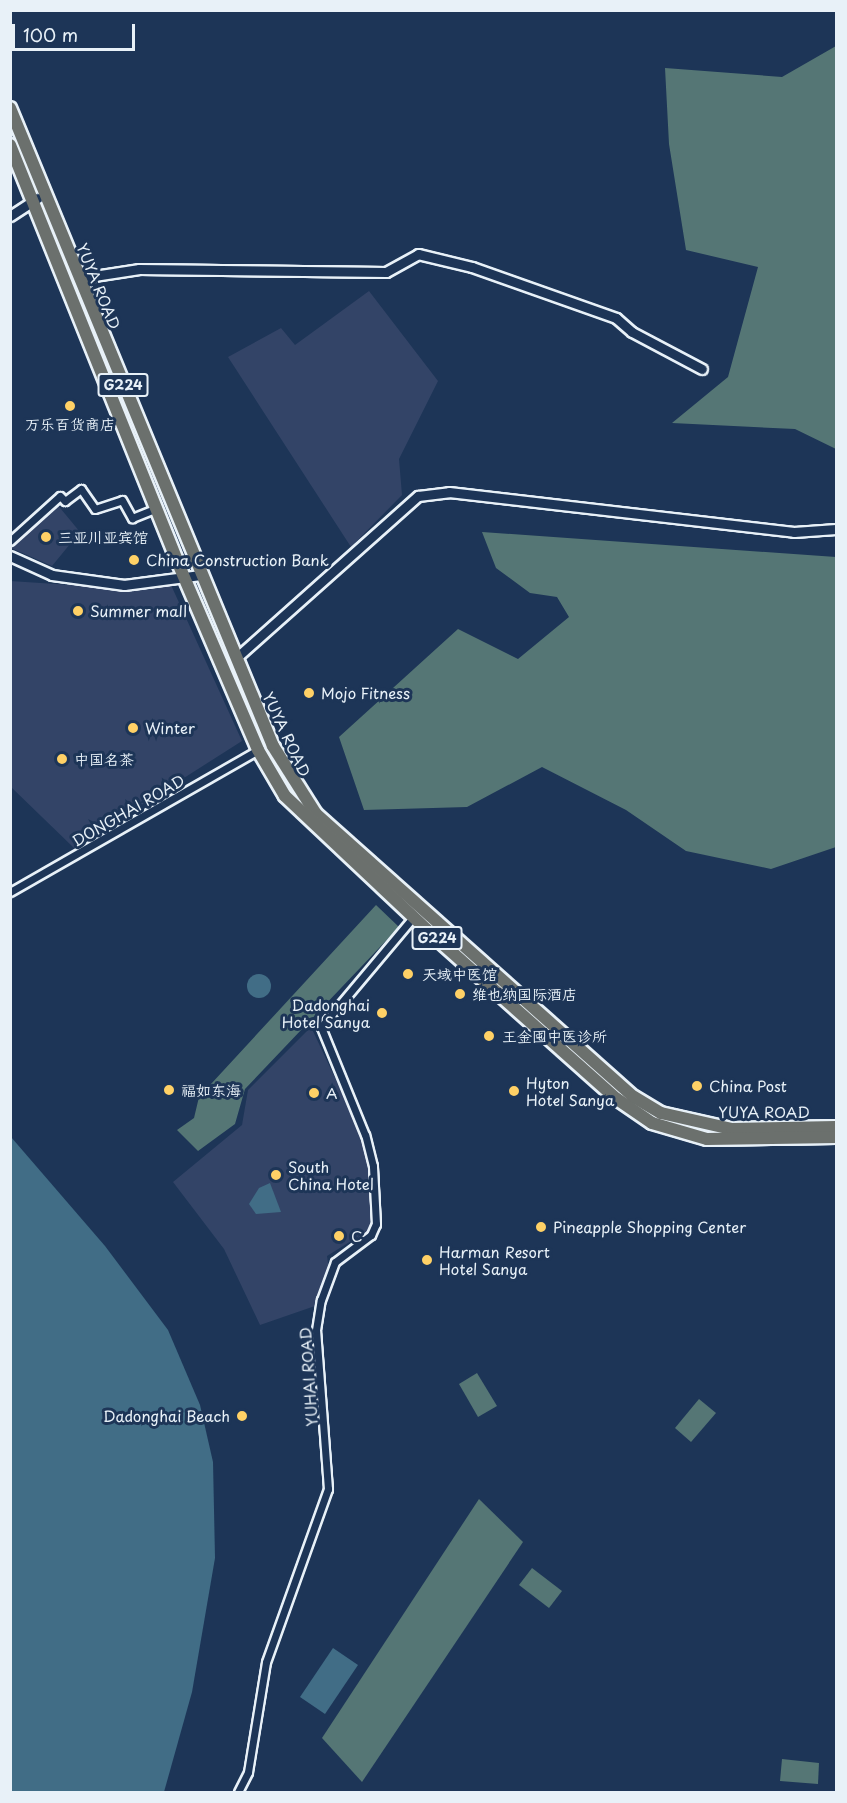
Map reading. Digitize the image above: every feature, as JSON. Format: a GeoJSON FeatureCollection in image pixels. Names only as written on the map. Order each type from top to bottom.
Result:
{"type":"FeatureCollection","features":[{"type":"Feature","properties":{"kind":"highway","name":"YUYA ROAD"},"geometry":{"type":"LineString","coordinates":[[10,108],[200,575],[291,782],[316,814],[634,1097],[661,1113],[732,1129],[837,1127]]}},
{"type":"Feature","properties":{"kind":"highway","name":"YUYA ROAD"},"geometry":{"type":"LineString","coordinates":[[10,145],[258,750],[285,796],[413,917],[617,1099],[652,1124],[707,1139],[837,1137]]}},
{"type":"Feature","properties":{"kind":"street"},"geometry":{"type":"LineString","coordinates":[[10,216],[33,200],[46,196]]}},
{"type":"Feature","properties":{"kind":"street"},"geometry":{"type":"LineString","coordinates":[[81,278],[139,269],[386,272],[418,254],[472,267],[616,318],[632,333],[702,369]]}},
{"type":"Feature","properties":{"kind":"street"},"geometry":{"type":"LineString","coordinates":[[10,541],[60,496],[65,501],[81,489],[95,509],[122,500],[132,518],[157,508]]}},
{"type":"Feature","properties":{"kind":"street"},"geometry":{"type":"LineString","coordinates":[[236,658],[418,496],[449,492],[794,532],[837,530]]}},
{"type":"Feature","properties":{"kind":"street"},"geometry":{"type":"LineString","coordinates":[[10,556],[52,575],[80,580],[156,585],[200,575]]}},
{"type":"Feature","properties":{"kind":"street","name":"DONGHAI ROAD"},"geometry":{"type":"LineString","coordinates":[[10,892],[258,750]]}},
{"type":"Feature","properties":{"kind":"street","name":"YUHAI ROAD"},"geometry":{"type":"LineString","coordinates":[[238,1792],[248,1772],[266,1662],[328,1489],[316,1330],[321,1300],[335,1262],[371,1235],[376,1224],[370,1155],[321,1027],[422,907]]}},
{"type":"Feature","properties":{"kind":"shaded area"},"geometry":{"type":"Polygon","coordinates":[[[369,291],[438,381],[399,459],[402,495],[351,547],[228,357],[281,328],[295,345],[369,291]]]}},
{"type":"Feature","properties":{"kind":"shaded area","name":"三亚川亚宾馆"},"geometry":{"type":"Polygon","coordinates":[[[56,503],[80,532],[52,566],[11,548],[56,503]]]}},
{"type":"Feature","properties":{"kind":"shaded area"},"geometry":{"type":"Polygon","coordinates":[[[10,581],[148,590],[171,585],[242,741],[74,848],[11,787],[10,581]]]}},
{"type":"Feature","properties":{"kind":"shaded area"},"geometry":{"type":"Polygon","coordinates":[[[259,974],[268,977],[271,986],[268,995],[259,998],[250,995],[247,986],[250,977],[259,974]]]}},
{"type":"Feature","properties":{"kind":"shaded area","name":"South China Hotel"},"geometry":{"type":"Polygon","coordinates":[[[311,1027],[364,1139],[371,1168],[372,1228],[327,1256],[329,1270],[315,1306],[260,1325],[224,1249],[173,1182],[242,1125],[248,1090],[311,1027]]]}},
{"type":"Feature","properties":{"kind":"shaded area"},"geometry":{"type":"Polygon","coordinates":[[[11,1137],[105,1246],[168,1330],[200,1405],[213,1462],[215,1558],[192,1692],[164,1792],[11,1792],[11,1137]]]}},
{"type":"Feature","properties":{"kind":"shaded area"},"geometry":{"type":"Polygon","coordinates":[[[270,1183],[281,1212],[256,1214],[249,1204],[259,1188],[270,1183]]]}},
{"type":"Feature","properties":{"kind":"shaded area"},"geometry":{"type":"Polygon","coordinates":[[[333,1648],[358,1665],[325,1714],[300,1697],[333,1648]]]}},
{"type":"Feature","properties":{"kind":"green space"},"geometry":{"type":"Polygon","coordinates":[[[836,46],[836,449],[795,429],[672,423],[728,377],[758,267],[686,250],[669,144],[665,68],[782,77],[836,46]]]}},
{"type":"Feature","properties":{"kind":"green space"},"geometry":{"type":"Polygon","coordinates":[[[482,532],[836,557],[836,847],[771,869],[686,851],[626,810],[542,767],[467,807],[364,810],[339,737],[458,629],[518,659],[569,617],[557,597],[530,593],[496,568],[482,532]]]}},
{"type":"Feature","properties":{"kind":"green space"},"geometry":{"type":"Polygon","coordinates":[[[376,905],[399,927],[245,1089],[235,1124],[198,1151],[177,1130],[194,1118],[199,1097],[376,905]]]}},
{"type":"Feature","properties":{"kind":"green space"},"geometry":{"type":"Polygon","coordinates":[[[477,1373],[497,1406],[478,1417],[459,1384],[477,1373]]]}},
{"type":"Feature","properties":{"kind":"green space"},"geometry":{"type":"Polygon","coordinates":[[[699,1399],[716,1413],[691,1442],[675,1428],[699,1399]]]}},
{"type":"Feature","properties":{"kind":"green space"},"geometry":{"type":"Polygon","coordinates":[[[479,1499],[523,1542],[362,1782],[322,1738],[479,1499]]]}},
{"type":"Feature","properties":{"kind":"green space"},"geometry":{"type":"Polygon","coordinates":[[[532,1568],[562,1591],[549,1608],[519,1585],[532,1568]]]}},
{"type":"Feature","properties":{"kind":"green space"},"geometry":{"type":"Polygon","coordinates":[[[782,1759],[819,1763],[818,1784],[780,1781],[782,1759]]]}},
{"type":"Feature","properties":{"kind":"place","name":"万乐百货商店"},"geometry":{"type":"Point","coordinates":[70,406]}},
{"type":"Feature","properties":{"kind":"place","name":"三亚川亚宾馆"},"geometry":{"type":"Point","coordinates":[46,537]}},
{"type":"Feature","properties":{"kind":"place","name":"China Construction Bank"},"geometry":{"type":"Point","coordinates":[134,560]}},
{"type":"Feature","properties":{"kind":"place","name":"Summer mall"},"geometry":{"type":"Point","coordinates":[78,611]}},
{"type":"Feature","properties":{"kind":"place","name":"Mojo Fitness"},"geometry":{"type":"Point","coordinates":[309,693]}},
{"type":"Feature","properties":{"kind":"place","name":"Winter"},"geometry":{"type":"Point","coordinates":[133,728]}},
{"type":"Feature","properties":{"kind":"place","name":"中国名茶"},"geometry":{"type":"Point","coordinates":[62,759]}},
{"type":"Feature","properties":{"kind":"place","name":"天域中医馆"},"geometry":{"type":"Point","coordinates":[408,974]}},
{"type":"Feature","properties":{"kind":"place","name":"维也纳国际酒店"},"geometry":{"type":"Point","coordinates":[460,994]}},
{"type":"Feature","properties":{"kind":"place","name":"Dadonghai Hotel Sanya"},"geometry":{"type":"Point","coordinates":[382,1013]}},
{"type":"Feature","properties":{"kind":"place","name":"王金囤中医诊所"},"geometry":{"type":"Point","coordinates":[489,1036]}},
{"type":"Feature","properties":{"kind":"place","name":"China Post"},"geometry":{"type":"Point","coordinates":[697,1086]}},
{"type":"Feature","properties":{"kind":"place","name":"福如东海"},"geometry":{"type":"Point","coordinates":[169,1090]}},
{"type":"Feature","properties":{"kind":"place","name":"Hyton Hotel Sanya"},"geometry":{"type":"Point","coordinates":[514,1091]}},
{"type":"Feature","properties":{"kind":"place","name":"A"},"geometry":{"type":"Point","coordinates":[314,1093]}},
{"type":"Feature","properties":{"kind":"place","name":"South China Hotel"},"geometry":{"type":"Point","coordinates":[276,1175]}},
{"type":"Feature","properties":{"kind":"place","name":"Pineapple Shopping Center"},"geometry":{"type":"Point","coordinates":[541,1227]}},
{"type":"Feature","properties":{"kind":"place","name":"C"},"geometry":{"type":"Point","coordinates":[339,1236]}},
{"type":"Feature","properties":{"kind":"place","name":"Harman Resort Hotel Sanya"},"geometry":{"type":"Point","coordinates":[427,1260]}},
{"type":"Feature","properties":{"kind":"place","name":"Dadonghai Beach"},"geometry":{"type":"Point","coordinates":[242,1416]}}]}
